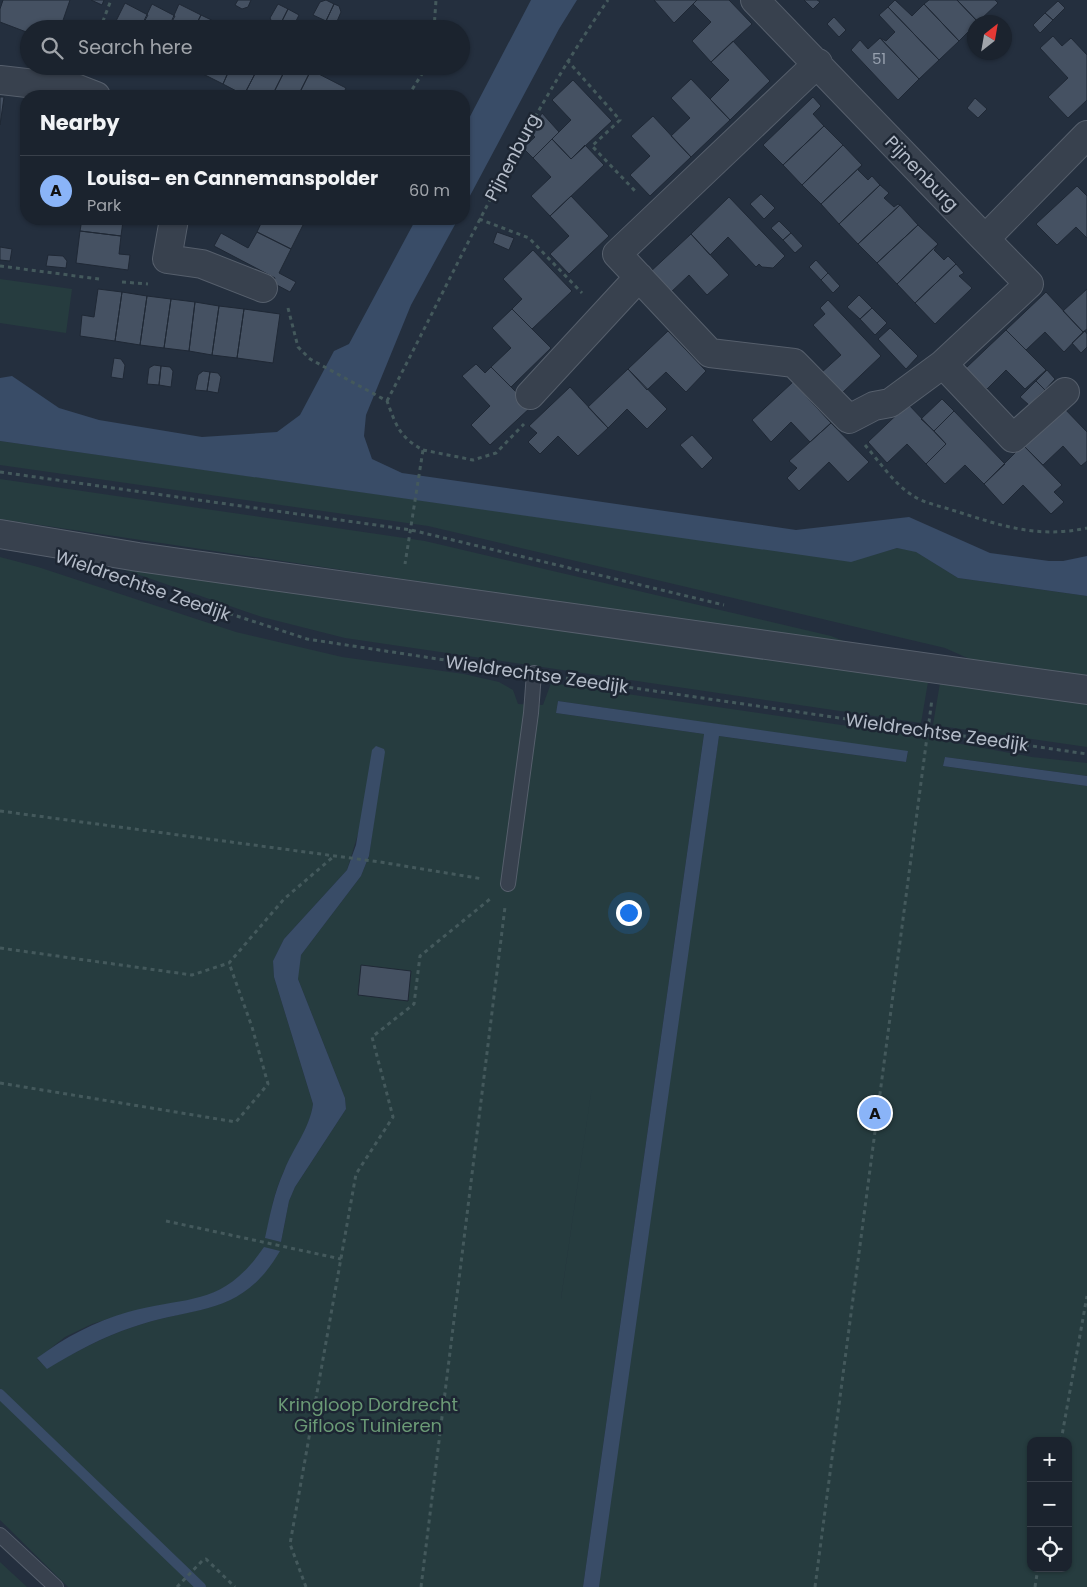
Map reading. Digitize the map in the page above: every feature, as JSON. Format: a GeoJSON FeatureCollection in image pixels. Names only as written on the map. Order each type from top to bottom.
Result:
{"type":"FeatureCollection","features":[{"type":"Feature","properties":{"kind":"street","name":"Pijnenburg"},"geometry":{"type":"LineString","coordinates":[[754,0],[1029,284],[943,364],[890,403],[874,406],[849,419]]}},
{"type":"Feature","properties":{"kind":"street"},"geometry":{"type":"LineString","coordinates":[[818,64],[617,254],[710,352],[794,363],[849,419]]}},
{"type":"Feature","properties":{"kind":"street"},"geometry":{"type":"LineString","coordinates":[[0,80],[81,90]]}},
{"type":"Feature","properties":{"kind":"street"},"geometry":{"type":"LineString","coordinates":[[985,238],[1087,135]]}},
{"type":"Feature","properties":{"kind":"street"},"geometry":{"type":"LineString","coordinates":[[173,225],[167,259],[202,264],[263,288]]}},
{"type":"Feature","properties":{"kind":"street"},"geometry":{"type":"LineString","coordinates":[[530,395],[639,278]]}},
{"type":"Feature","properties":{"kind":"street"},"geometry":{"type":"LineString","coordinates":[[943,364],[1013,438],[1065,392]]}},
{"type":"Feature","properties":{"kind":"street","name":"Wieldrechtse Zeedijk"},"geometry":{"type":"LineString","coordinates":[[0,534],[138,557],[1087,690]]}},
{"type":"Feature","properties":{"kind":"lane"},"geometry":{"type":"LineString","coordinates":[[508,884],[531,713],[534,673]]}},
{"type":"Feature","properties":{"kind":"lane"},"geometry":{"type":"LineString","coordinates":[[0,1535],[56,1587]]}},
{"type":"Feature","properties":{"kind":"path"},"geometry":{"type":"LineString","coordinates":[[103,20],[111,0]]}},
{"type":"Feature","properties":{"kind":"path"},"geometry":{"type":"LineString","coordinates":[[435,20],[436,0]]}},
{"type":"Feature","properties":{"kind":"path","name":"Pijnenburg"},"geometry":{"type":"LineString","coordinates":[[387,401],[528,126],[567,60],[608,0]]}},
{"type":"Feature","properties":{"kind":"path"},"geometry":{"type":"LineString","coordinates":[[567,60],[620,120],[592,146],[658,214]]}},
{"type":"Feature","properties":{"kind":"path"},"geometry":{"type":"LineString","coordinates":[[412,90],[421,75]]}},
{"type":"Feature","properties":{"kind":"path"},"geometry":{"type":"LineString","coordinates":[[480,219],[529,238],[587,299],[572,314],[589,332]]}},
{"type":"Feature","properties":{"kind":"path"},"geometry":{"type":"LineString","coordinates":[[0,266],[99,279]]}},
{"type":"Feature","properties":{"kind":"path"},"geometry":{"type":"LineString","coordinates":[[263,288],[278,295],[287,304],[298,347],[310,359],[321,366],[387,401],[397,428],[408,442],[423,450],[473,460],[496,453],[541,407],[530,395]]}},
{"type":"Feature","properties":{"kind":"path"},"geometry":{"type":"LineString","coordinates":[[849,419],[854,433],[914,496],[994,523],[1033,532],[1062,533],[1087,528]]}},
{"type":"Feature","properties":{"kind":"path"},"geometry":{"type":"LineString","coordinates":[[408,548],[423,450]]}},
{"type":"Feature","properties":{"kind":"path"},"geometry":{"type":"LineString","coordinates":[[0,472],[411,530],[727,606]]}},
{"type":"Feature","properties":{"kind":"path","name":"Wieldrechtse Zeedijk"},"geometry":{"type":"LineString","coordinates":[[167,593],[307,639],[1087,754]]}},
{"type":"Feature","properties":{"kind":"path"},"geometry":{"type":"LineString","coordinates":[[816,1587],[929,723]]}},
{"type":"Feature","properties":{"kind":"path"},"geometry":{"type":"LineString","coordinates":[[0,811],[380,862],[508,884]]}},
{"type":"Feature","properties":{"kind":"path"},"geometry":{"type":"LineString","coordinates":[[0,948],[192,975],[228,963],[284,900],[334,856]]}},
{"type":"Feature","properties":{"kind":"path"},"geometry":{"type":"LineString","coordinates":[[306,1587],[290,1544],[356,1174],[394,1117],[372,1036],[414,1004],[420,956],[508,884]]}},
{"type":"Feature","properties":{"kind":"path"},"geometry":{"type":"LineString","coordinates":[[421,1587],[508,884]]}},
{"type":"Feature","properties":{"kind":"path"},"geometry":{"type":"LineString","coordinates":[[0,1083],[236,1122],[268,1084],[252,1027],[228,963]]}},
{"type":"Feature","properties":{"kind":"path"},"geometry":{"type":"LineString","coordinates":[[166,1221],[341,1259]]}},
{"type":"Feature","properties":{"kind":"path"},"geometry":{"type":"LineString","coordinates":[[1062,1437],[1087,1296]]}},
{"type":"Feature","properties":{"kind":"path"},"geometry":{"type":"LineString","coordinates":[[177,1587],[194,1569],[206,1560],[235,1587]]}},
{"type":"Feature","properties":{"kind":"path"},"geometry":{"type":"LineString","coordinates":[[1034,1587],[1037,1572]]}},
{"type":"Feature","properties":{"kind":"green space"},"geometry":{"type":"Polygon","coordinates":[[[0,279],[72,289],[66,333],[0,323],[0,279]]]}},
{"type":"Feature","properties":{"kind":"green space"},"geometry":{"type":"Polygon","coordinates":[[[0,441],[851,561],[897,548],[915,551],[958,578],[1087,596],[1087,677],[972,660],[945,648],[428,526],[0,465],[0,441]]]}},
{"type":"Feature","properties":{"kind":"green space"},"geometry":{"type":"Polygon","coordinates":[[[0,479],[425,541],[831,636],[859,647],[0,519],[0,479]]]}},
{"type":"Feature","properties":{"kind":"green space"},"geometry":{"type":"Polygon","coordinates":[[[81,555],[929,676],[921,723],[345,638],[262,617],[81,555]]]}},
{"type":"Feature","properties":{"kind":"green space","name":"Kringloop Dordrecht Gifloos Tuinieren"},"geometry":{"type":"Polygon","coordinates":[[[0,557],[38,567],[236,632],[342,657],[464,674],[499,682],[513,690],[518,704],[543,705],[551,683],[924,737],[1032,757],[1087,763],[1087,776],[945,757],[943,766],[1087,786],[1087,1587],[594,1587],[719,736],[906,762],[908,752],[558,701],[556,713],[704,734],[583,1587],[68,1587],[0,1520],[0,557]],[[384,749],[347,870],[284,939],[273,961],[274,977],[313,1104],[309,1122],[288,1163],[273,1204],[266,1238],[281,1242],[289,1201],[295,1187],[346,1109],[345,1098],[298,979],[298,967],[301,955],[361,876],[369,856],[384,749]],[[596,1059],[561,1298],[561,1299],[596,1059]],[[279,1251],[254,1262],[242,1275],[224,1288],[200,1299],[130,1312],[92,1324],[65,1337],[37,1359],[47,1368],[111,1335],[156,1320],[197,1311],[233,1298],[249,1288],[265,1272],[279,1251]]]}},
{"type":"Feature","properties":{"kind":"green space"},"geometry":{"type":"Polygon","coordinates":[[[941,677],[1087,697],[1087,747],[933,725],[941,677]]]}},
{"type":"Feature","properties":{"kind":"green space"},"geometry":{"type":"Polygon","coordinates":[[[0,1562],[27,1587],[0,1587],[0,1562]]]}},
{"type":"Feature","properties":{"kind":"water"},"geometry":{"type":"Polygon","coordinates":[[[531,0],[577,0],[559,29],[470,196],[470,117],[531,0]]]}},
{"type":"Feature","properties":{"kind":"water"},"geometry":{"type":"Polygon","coordinates":[[[413,225],[455,225],[411,305],[366,415],[364,436],[372,459],[402,473],[796,530],[909,517],[990,553],[1049,561],[1063,561],[1087,556],[1087,596],[958,578],[916,552],[897,548],[851,562],[0,441],[0,378],[12,376],[59,408],[99,420],[202,437],[277,432],[300,415],[334,351],[349,344],[413,225]]]}},
{"type":"Feature","properties":{"kind":"water"},"geometry":{"type":"Polygon","coordinates":[[[558,701],[908,751],[906,762],[719,736],[599,1587],[583,1587],[704,734],[556,713],[558,701]]]}},
{"type":"Feature","properties":{"kind":"water"},"geometry":{"type":"Polygon","coordinates":[[[376,746],[384,749],[385,752],[369,856],[361,876],[301,955],[298,979],[345,1098],[346,1109],[295,1187],[289,1201],[281,1242],[265,1238],[271,1212],[281,1179],[305,1130],[313,1104],[274,977],[273,961],[284,939],[347,870],[356,845],[372,750],[376,746]]]}},
{"type":"Feature","properties":{"kind":"water"},"geometry":{"type":"Polygon","coordinates":[[[945,757],[1087,776],[1087,786],[943,766],[945,757]]]}},
{"type":"Feature","properties":{"kind":"water"},"geometry":{"type":"Polygon","coordinates":[[[264,1247],[280,1251],[265,1273],[249,1288],[233,1299],[216,1306],[156,1320],[110,1335],[47,1369],[37,1358],[69,1337],[103,1320],[128,1312],[203,1296],[219,1290],[249,1267],[264,1247]]]}},
{"type":"Feature","properties":{"kind":"building"},"geometry":{"type":"Polygon","coordinates":[[[3,0],[70,0],[63,20],[20,20],[20,30],[0,22],[0,9],[3,0]]]}},
{"type":"Feature","properties":{"kind":"building"},"geometry":{"type":"Polygon","coordinates":[[[91,0],[104,0],[102,5],[91,0]]]}},
{"type":"Feature","properties":{"kind":"building"},"geometry":{"type":"Polygon","coordinates":[[[238,0],[251,0],[248,7],[242,9],[235,5],[238,0]]]}},
{"type":"Feature","properties":{"kind":"building"},"geometry":{"type":"Polygon","coordinates":[[[326,0],[334,4],[326,20],[313,15],[320,2],[326,0]]]}},
{"type":"Feature","properties":{"kind":"building"},"geometry":{"type":"Polygon","coordinates":[[[654,0],[697,0],[674,23],[654,0]]]}},
{"type":"Feature","properties":{"kind":"building"},"geometry":{"type":"Polygon","coordinates":[[[697,0],[729,0],[752,24],[711,62],[692,41],[711,22],[693,4],[697,0]]]}},
{"type":"Feature","properties":{"kind":"building"},"geometry":{"type":"Polygon","coordinates":[[[804,0],[817,0],[820,2],[813,9],[804,0]]]}},
{"type":"Feature","properties":{"kind":"building"},"geometry":{"type":"Polygon","coordinates":[[[895,0],[912,16],[924,4],[959,41],[939,60],[888,7],[895,0]]]}},
{"type":"Feature","properties":{"kind":"building"},"geometry":{"type":"Polygon","coordinates":[[[929,0],[957,0],[971,15],[967,15],[967,33],[959,41],[924,4],[929,0]]]}},
{"type":"Feature","properties":{"kind":"building"},"geometry":{"type":"Polygon","coordinates":[[[957,0],[995,0],[998,3],[985,15],[971,15],[957,0]]]}},
{"type":"Feature","properties":{"kind":"building"},"geometry":{"type":"Polygon","coordinates":[[[1058,1],[1065,8],[1053,20],[1045,13],[1058,1]]]}},
{"type":"Feature","properties":{"kind":"building"},"geometry":{"type":"Polygon","coordinates":[[[125,3],[148,15],[145,20],[116,20],[125,3]]]}},
{"type":"Feature","properties":{"kind":"building"},"geometry":{"type":"Polygon","coordinates":[[[152,4],[175,16],[173,20],[144,20],[152,4]]]}},
{"type":"Feature","properties":{"kind":"building"},"geometry":{"type":"Polygon","coordinates":[[[179,4],[201,15],[198,20],[172,20],[179,4]]]}},
{"type":"Feature","properties":{"kind":"building"},"geometry":{"type":"Polygon","coordinates":[[[278,4],[288,9],[282,20],[271,20],[270,18],[278,4]]]}},
{"type":"Feature","properties":{"kind":"building"},"geometry":{"type":"Polygon","coordinates":[[[334,4],[339,6],[341,12],[338,20],[326,20],[334,4]]]}},
{"type":"Feature","properties":{"kind":"building"},"geometry":{"type":"Polygon","coordinates":[[[888,7],[939,60],[919,79],[880,38],[886,41],[895,32],[879,15],[888,7]]]}},
{"type":"Feature","properties":{"kind":"building"},"geometry":{"type":"Polygon","coordinates":[[[288,9],[299,15],[296,20],[282,20],[288,9]]]}},
{"type":"Feature","properties":{"kind":"building"},"geometry":{"type":"Polygon","coordinates":[[[1045,13],[1053,20],[1040,33],[1033,25],[1045,13]]]}},
{"type":"Feature","properties":{"kind":"building"},"geometry":{"type":"Polygon","coordinates":[[[201,15],[211,20],[198,20],[201,15]]]}},
{"type":"Feature","properties":{"kind":"building"},"geometry":{"type":"Polygon","coordinates":[[[834,17],[846,30],[839,37],[827,24],[834,17]]]}},
{"type":"Feature","properties":{"kind":"building"},"geometry":{"type":"Polygon","coordinates":[[[1053,36],[1062,46],[1071,38],[1087,55],[1087,100],[1068,118],[1048,97],[1068,78],[1040,48],[1053,36]]]}},
{"type":"Feature","properties":{"kind":"building"},"geometry":{"type":"Polygon","coordinates":[[[880,38],[919,79],[898,100],[851,50],[860,40],[868,49],[880,38]]]}},
{"type":"Feature","properties":{"kind":"building"},"geometry":{"type":"Polygon","coordinates":[[[733,41],[770,81],[730,120],[710,99],[729,80],[711,62],[733,41]]]}},
{"type":"Feature","properties":{"kind":"building"},"geometry":{"type":"Polygon","coordinates":[[[205,75],[227,75],[223,84],[205,75]]]}},
{"type":"Feature","properties":{"kind":"building"},"geometry":{"type":"Polygon","coordinates":[[[227,75],[254,75],[247,90],[234,90],[223,84],[227,75]]]}},
{"type":"Feature","properties":{"kind":"building"},"geometry":{"type":"Polygon","coordinates":[[[254,75],[282,75],[275,90],[247,90],[254,75]]]}},
{"type":"Feature","properties":{"kind":"building"},"geometry":{"type":"Polygon","coordinates":[[[282,75],[308,75],[301,90],[275,90],[282,75]]]}},
{"type":"Feature","properties":{"kind":"building"},"geometry":{"type":"Polygon","coordinates":[[[308,75],[321,75],[346,88],[345,90],[301,90],[308,75]]]}},
{"type":"Feature","properties":{"kind":"building"},"geometry":{"type":"Polygon","coordinates":[[[691,79],[730,120],[691,157],[671,136],[690,118],[671,98],[691,79]]]}},
{"type":"Feature","properties":{"kind":"building"},"geometry":{"type":"Polygon","coordinates":[[[573,80],[612,121],[571,159],[552,139],[571,120],[552,100],[573,80]]]}},
{"type":"Feature","properties":{"kind":"building"},"geometry":{"type":"Polygon","coordinates":[[[0,97],[4,97],[0,125],[0,97]]]}},
{"type":"Feature","properties":{"kind":"building"},"geometry":{"type":"Polygon","coordinates":[[[813,97],[821,106],[813,114],[824,126],[783,165],[763,145],[813,97]]]}},
{"type":"Feature","properties":{"kind":"building"},"geometry":{"type":"Polygon","coordinates":[[[975,98],[987,109],[978,118],[967,108],[975,98]]]}},
{"type":"Feature","properties":{"kind":"building"},"geometry":{"type":"Polygon","coordinates":[[[542,113],[559,132],[533,158],[523,148],[535,137],[531,133],[542,113]]]}},
{"type":"Feature","properties":{"kind":"building"},"geometry":{"type":"Polygon","coordinates":[[[653,116],[691,157],[650,196],[630,175],[650,156],[631,136],[653,116]]]}},
{"type":"Feature","properties":{"kind":"building"},"geometry":{"type":"Polygon","coordinates":[[[824,126],[843,145],[802,185],[783,165],[824,126]]]}},
{"type":"Feature","properties":{"kind":"building"},"geometry":{"type":"Polygon","coordinates":[[[552,139],[571,159],[585,145],[604,165],[550,216],[531,196],[551,177],[533,158],[552,139]]]}},
{"type":"Feature","properties":{"kind":"building"},"geometry":{"type":"Polygon","coordinates":[[[843,145],[862,165],[821,204],[802,185],[843,145]]]}},
{"type":"Feature","properties":{"kind":"building"},"geometry":{"type":"Polygon","coordinates":[[[862,165],[858,170],[868,180],[872,176],[880,185],[839,224],[821,204],[862,165]]]}},
{"type":"Feature","properties":{"kind":"building"},"geometry":{"type":"Polygon","coordinates":[[[880,185],[889,193],[884,198],[894,207],[898,204],[900,205],[858,244],[839,224],[880,185]]]}},
{"type":"Feature","properties":{"kind":"building"},"geometry":{"type":"Polygon","coordinates":[[[1077,186],[1087,196],[1087,238],[1076,227],[1057,245],[1036,224],[1077,186]]]}},
{"type":"Feature","properties":{"kind":"building"},"geometry":{"type":"Polygon","coordinates":[[[761,194],[775,208],[764,219],[750,204],[761,194]]]}},
{"type":"Feature","properties":{"kind":"building"},"geometry":{"type":"Polygon","coordinates":[[[571,196],[609,236],[569,274],[550,254],[569,236],[550,216],[571,196]]]}},
{"type":"Feature","properties":{"kind":"building"},"geometry":{"type":"Polygon","coordinates":[[[729,197],[785,256],[773,268],[762,267],[759,264],[756,267],[728,237],[710,255],[691,234],[729,197]]]}},
{"type":"Feature","properties":{"kind":"building"},"geometry":{"type":"Polygon","coordinates":[[[900,205],[918,225],[877,263],[858,244],[900,205]]]}},
{"type":"Feature","properties":{"kind":"building"},"geometry":{"type":"Polygon","coordinates":[[[779,221],[791,233],[783,240],[771,228],[779,221]]]}},
{"type":"Feature","properties":{"kind":"building"},"geometry":{"type":"Polygon","coordinates":[[[81,225],[122,225],[121,236],[80,231],[81,225]]]}},
{"type":"Feature","properties":{"kind":"building"},"geometry":{"type":"Polygon","coordinates":[[[260,225],[303,225],[291,249],[257,232],[260,225]]]}},
{"type":"Feature","properties":{"kind":"building"},"geometry":{"type":"Polygon","coordinates":[[[918,225],[938,244],[897,284],[877,263],[918,225]]]}},
{"type":"Feature","properties":{"kind":"building"},"geometry":{"type":"Polygon","coordinates":[[[80,231],[121,236],[119,254],[130,255],[128,270],[76,263],[80,231]]]}},
{"type":"Feature","properties":{"kind":"building"},"geometry":{"type":"Polygon","coordinates":[[[257,232],[291,249],[279,273],[296,282],[290,292],[273,283],[275,278],[214,246],[221,233],[248,248],[257,232]]]}},
{"type":"Feature","properties":{"kind":"building"},"geometry":{"type":"Polygon","coordinates":[[[497,232],[514,238],[509,250],[493,243],[497,232]]]}},
{"type":"Feature","properties":{"kind":"building"},"geometry":{"type":"Polygon","coordinates":[[[791,233],[803,246],[795,253],[783,240],[791,233]]]}},
{"type":"Feature","properties":{"kind":"building"},"geometry":{"type":"Polygon","coordinates":[[[691,234],[729,275],[707,295],[689,275],[669,294],[649,273],[691,234]]]}},
{"type":"Feature","properties":{"kind":"building"},"geometry":{"type":"Polygon","coordinates":[[[938,244],[934,250],[944,260],[948,256],[956,264],[915,303],[897,284],[938,244]]]}},
{"type":"Feature","properties":{"kind":"building"},"geometry":{"type":"Polygon","coordinates":[[[0,247],[12,249],[10,261],[0,260],[0,247]]]}},
{"type":"Feature","properties":{"kind":"building"},"geometry":{"type":"Polygon","coordinates":[[[533,250],[572,291],[532,329],[512,309],[522,299],[503,279],[533,250]]]}},
{"type":"Feature","properties":{"kind":"building"},"geometry":{"type":"Polygon","coordinates":[[[48,255],[63,256],[67,261],[66,268],[46,266],[48,255]]]}},
{"type":"Feature","properties":{"kind":"building"},"geometry":{"type":"Polygon","coordinates":[[[816,260],[828,273],[821,280],[809,267],[816,260]]]}},
{"type":"Feature","properties":{"kind":"building"},"geometry":{"type":"Polygon","coordinates":[[[956,264],[964,273],[959,276],[972,288],[935,324],[915,303],[956,264]]]}},
{"type":"Feature","properties":{"kind":"building"},"geometry":{"type":"Polygon","coordinates":[[[828,273],[840,286],[833,293],[821,280],[828,273]]]}},
{"type":"Feature","properties":{"kind":"building"},"geometry":{"type":"Polygon","coordinates":[[[98,289],[122,292],[115,341],[80,336],[82,315],[94,317],[98,289]]]}},
{"type":"Feature","properties":{"kind":"building"},"geometry":{"type":"Polygon","coordinates":[[[1087,289],[1087,329],[1083,332],[1063,311],[1087,289]]]}},
{"type":"Feature","properties":{"kind":"building"},"geometry":{"type":"Polygon","coordinates":[[[122,292],[147,296],[140,345],[115,341],[122,292]]]}},
{"type":"Feature","properties":{"kind":"building"},"geometry":{"type":"Polygon","coordinates":[[[1046,292],[1083,332],[1064,352],[1045,332],[1026,350],[1006,330],[1046,292]]]}},
{"type":"Feature","properties":{"kind":"building"},"geometry":{"type":"Polygon","coordinates":[[[859,295],[872,308],[860,319],[847,307],[859,295]]]}},
{"type":"Feature","properties":{"kind":"building"},"geometry":{"type":"Polygon","coordinates":[[[147,296],[171,299],[164,348],[140,345],[147,296]]]}},
{"type":"Feature","properties":{"kind":"building"},"geometry":{"type":"Polygon","coordinates":[[[171,299],[195,302],[189,351],[164,348],[171,299]]]}},
{"type":"Feature","properties":{"kind":"building"},"geometry":{"type":"Polygon","coordinates":[[[828,300],[881,356],[841,394],[821,373],[841,355],[813,325],[825,314],[820,308],[828,300]]]}},
{"type":"Feature","properties":{"kind":"building"},"geometry":{"type":"Polygon","coordinates":[[[195,302],[219,306],[212,355],[189,351],[195,302]]]}},
{"type":"Feature","properties":{"kind":"building"},"geometry":{"type":"Polygon","coordinates":[[[219,306],[244,309],[237,358],[212,355],[219,306]]]}},
{"type":"Feature","properties":{"kind":"building"},"geometry":{"type":"Polygon","coordinates":[[[872,308],[887,323],[875,335],[860,319],[872,308]]]}},
{"type":"Feature","properties":{"kind":"building"},"geometry":{"type":"Polygon","coordinates":[[[244,309],[280,314],[273,363],[237,358],[244,309]]]}},
{"type":"Feature","properties":{"kind":"building"},"geometry":{"type":"Polygon","coordinates":[[[512,309],[551,348],[511,387],[491,367],[511,348],[492,328],[512,309]]]}},
{"type":"Feature","properties":{"kind":"building"},"geometry":{"type":"Polygon","coordinates":[[[890,328],[918,356],[906,369],[878,339],[890,328]]]}},
{"type":"Feature","properties":{"kind":"building"},"geometry":{"type":"Polygon","coordinates":[[[1006,330],[1046,370],[1025,389],[1006,370],[987,389],[966,368],[1006,330]]]}},
{"type":"Feature","properties":{"kind":"building"},"geometry":{"type":"Polygon","coordinates":[[[668,331],[706,371],[686,392],[666,372],[647,390],[628,369],[668,331]]]}},
{"type":"Feature","properties":{"kind":"building"},"geometry":{"type":"Polygon","coordinates":[[[1085,331],[1087,334],[1087,347],[1081,353],[1072,343],[1085,331]]]}},
{"type":"Feature","properties":{"kind":"building"},"geometry":{"type":"Polygon","coordinates":[[[114,358],[121,359],[125,365],[123,379],[111,377],[114,358]]]}},
{"type":"Feature","properties":{"kind":"building"},"geometry":{"type":"Polygon","coordinates":[[[476,364],[485,373],[491,367],[531,407],[490,445],[471,425],[490,406],[462,376],[476,364]]]}},
{"type":"Feature","properties":{"kind":"building"},"geometry":{"type":"Polygon","coordinates":[[[154,365],[161,366],[159,385],[147,384],[149,368],[154,365]]]}},
{"type":"Feature","properties":{"kind":"building"},"geometry":{"type":"Polygon","coordinates":[[[161,366],[170,367],[173,371],[171,387],[159,385],[161,366]]]}},
{"type":"Feature","properties":{"kind":"building"},"geometry":{"type":"Polygon","coordinates":[[[628,369],[667,409],[647,429],[627,409],[608,428],[588,407],[628,369]]]}},
{"type":"Feature","properties":{"kind":"building"},"geometry":{"type":"Polygon","coordinates":[[[1047,370],[1055,379],[1045,390],[1036,381],[1047,370]]]}},
{"type":"Feature","properties":{"kind":"building"},"geometry":{"type":"Polygon","coordinates":[[[203,371],[210,372],[207,391],[195,390],[198,375],[203,371]]]}},
{"type":"Feature","properties":{"kind":"building"},"geometry":{"type":"Polygon","coordinates":[[[210,372],[218,373],[221,377],[218,393],[207,391],[210,372]]]}},
{"type":"Feature","properties":{"kind":"building"},"geometry":{"type":"Polygon","coordinates":[[[1036,381],[1045,390],[1029,405],[1020,397],[1036,381]]]}},
{"type":"Feature","properties":{"kind":"building"},"geometry":{"type":"Polygon","coordinates":[[[793,382],[831,423],[810,442],[791,422],[771,442],[752,420],[793,382]]]}},
{"type":"Feature","properties":{"kind":"building"},"geometry":{"type":"Polygon","coordinates":[[[570,387],[608,428],[578,456],[558,436],[540,454],[528,442],[537,433],[529,426],[570,387]]]}},
{"type":"Feature","properties":{"kind":"building"},"geometry":{"type":"Polygon","coordinates":[[[942,399],[954,411],[934,431],[921,419],[942,399]]]}},
{"type":"Feature","properties":{"kind":"building"},"geometry":{"type":"Polygon","coordinates":[[[908,404],[946,444],[926,464],[907,444],[887,463],[868,442],[908,404]]]}},
{"type":"Feature","properties":{"kind":"building"},"geometry":{"type":"Polygon","coordinates":[[[1063,407],[1087,432],[1087,461],[1081,466],[1063,446],[1043,465],[1023,445],[1063,407]]]}},
{"type":"Feature","properties":{"kind":"building"},"geometry":{"type":"Polygon","coordinates":[[[954,411],[1005,464],[984,484],[965,465],[945,484],[926,464],[946,444],[934,431],[954,411]]]}},
{"type":"Feature","properties":{"kind":"building"},"geometry":{"type":"Polygon","coordinates":[[[831,423],[869,462],[848,482],[829,462],[799,491],[787,478],[797,468],[789,461],[831,423]]]}},
{"type":"Feature","properties":{"kind":"building"},"geometry":{"type":"Polygon","coordinates":[[[692,435],[713,458],[702,469],[680,445],[692,435]]]}},
{"type":"Feature","properties":{"kind":"building"},"geometry":{"type":"Polygon","coordinates":[[[1023,445],[1062,485],[1054,492],[1064,502],[1051,514],[1023,485],[1003,505],[984,484],[1023,445]]]}},
{"type":"Feature","properties":{"kind":"building"},"geometry":{"type":"Polygon","coordinates":[[[361,965],[411,971],[408,1001],[358,995],[361,965]]]}},
{"type":"Feature","properties":{"kind":"waterway"},"geometry":{"type":"LineString","coordinates":[[0,1394],[201,1587]]}},
{"type":"Feature","properties":{"kind":"place","name":"Louisa- en Cannemanspolder"},"geometry":{"type":"Point","coordinates":[875,1113]}}]}
